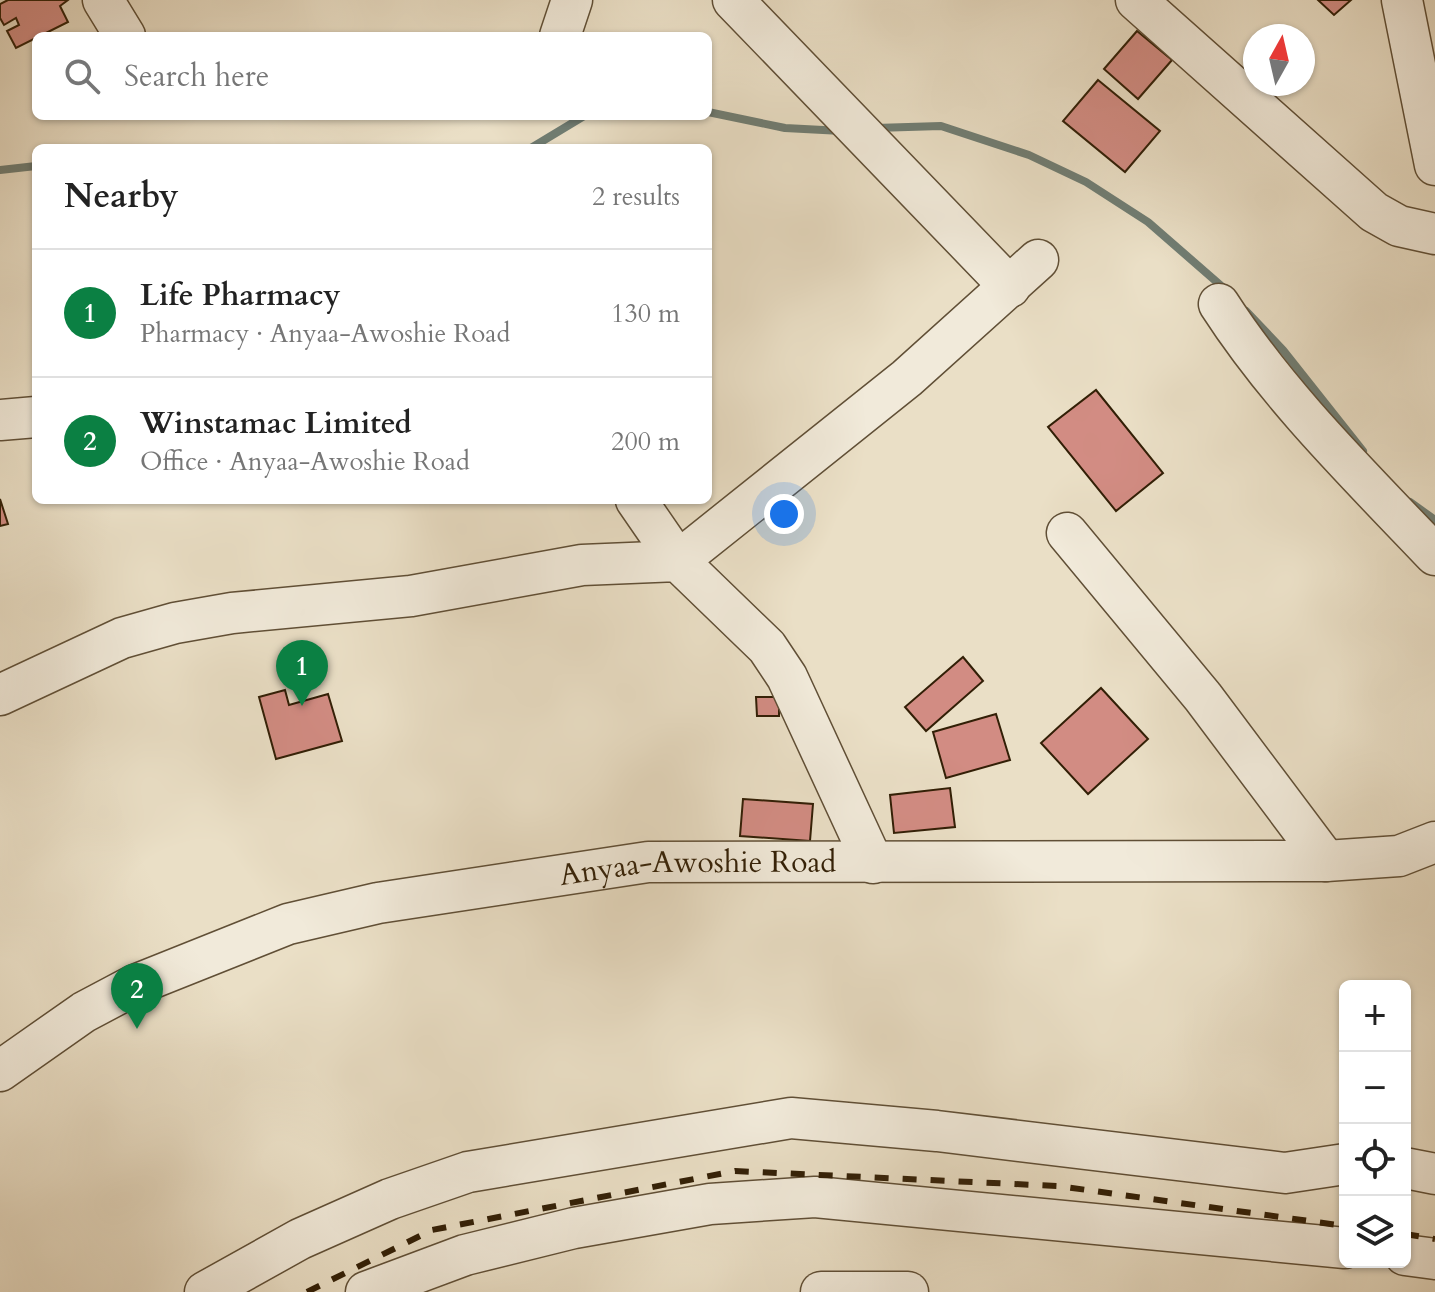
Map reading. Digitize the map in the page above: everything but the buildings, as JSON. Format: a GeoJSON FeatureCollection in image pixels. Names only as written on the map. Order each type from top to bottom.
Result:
{"type":"FeatureCollection","features":[{"type":"Feature","properties":{"kind":"street"},"geometry":{"type":"LineString","coordinates":[[103,0],[123,32]]}},
{"type":"Feature","properties":{"kind":"street"},"geometry":{"type":"LineString","coordinates":[[561,32],[572,0]]}},
{"type":"Feature","properties":{"kind":"street"},"geometry":{"type":"LineString","coordinates":[[0,695],[122,638],[175,623],[232,613],[411,596],[582,565],[678,561],[907,378],[1024,273],[856,130],[733,0]]}},
{"type":"Feature","properties":{"kind":"street"},"geometry":{"type":"LineString","coordinates":[[1136,0],[1374,212],[1399,226],[1435,234]]}},
{"type":"Feature","properties":{"kind":"street"},"geometry":{"type":"LineString","coordinates":[[1402,0],[1424,38],[1433,146]]}},
{"type":"Feature","properties":{"kind":"street"},"geometry":{"type":"LineString","coordinates":[[1219,304],[1249,350],[1334,449],[1435,555]]}},
{"type":"Feature","properties":{"kind":"street"},"geometry":{"type":"LineString","coordinates":[[0,420],[32,417]]}},
{"type":"Feature","properties":{"kind":"street"},"geometry":{"type":"LineString","coordinates":[[639,504],[678,561],[767,647],[787,677],[873,863]]}},
{"type":"Feature","properties":{"kind":"street"},"geometry":{"type":"LineString","coordinates":[[1067,533],[1203,697],[1326,861]]}},
{"type":"Feature","properties":{"kind":"street","name":"Anyaa-Awoshie Road"},"geometry":{"type":"LineString","coordinates":[[0,1071],[84,1012],[135,985],[220,948],[324,913],[648,862],[1326,861],[1399,856],[1435,842]]}},
{"type":"Feature","properties":{"kind":"street"},"geometry":{"type":"LineString","coordinates":[[205,1292],[300,1239],[390,1199],[468,1172],[791,1118],[937,1131],[1285,1173],[1339,1165]]}},
{"type":"Feature","properties":{"kind":"street"},"geometry":{"type":"LineString","coordinates":[[1411,1169],[1435,1174]]}},
{"type":"Feature","properties":{"kind":"street"},"geometry":{"type":"LineString","coordinates":[[366,1292],[465,1255],[574,1228],[710,1204],[815,1197],[1339,1247]]}},
{"type":"Feature","properties":{"kind":"street"},"geometry":{"type":"LineString","coordinates":[[1411,1256],[1435,1259]]}},
{"type":"Feature","properties":{"kind":"street"},"geometry":{"type":"LineString","coordinates":[[821,1292],[908,1292]]}},
{"type":"Feature","properties":{"kind":"waterway"},"geometry":{"type":"LineString","coordinates":[[712,113],[785,128],[842,131]]}},
{"type":"Feature","properties":{"kind":"waterway"},"geometry":{"type":"LineString","coordinates":[[538,144],[577,120]]}},
{"type":"Feature","properties":{"kind":"waterway"},"geometry":{"type":"LineString","coordinates":[[875,128],[941,126],[1029,155],[1086,182],[1148,222],[1226,290]]}},
{"type":"Feature","properties":{"kind":"waterway"},"geometry":{"type":"LineString","coordinates":[[0,170],[32,166]]}},
{"type":"Feature","properties":{"kind":"waterway"},"geometry":{"type":"LineString","coordinates":[[1246,311],[1283,350],[1363,451]]}},
{"type":"Feature","properties":{"kind":"waterway"},"geometry":{"type":"LineString","coordinates":[[1410,502],[1435,520]]}},
{"type":"Feature","properties":{"kind":"railway"},"geometry":{"type":"LineString","coordinates":[[307,1292],[432,1230],[735,1171],[1058,1186],[1339,1225]]}},
{"type":"Feature","properties":{"kind":"railway"},"geometry":{"type":"LineString","coordinates":[[1411,1235],[1435,1239]]}},
{"type":"Feature","properties":{"kind":"place","name":"Life Pharmacy"},"geometry":{"type":"Point","coordinates":[302,706]}},
{"type":"Feature","properties":{"kind":"place","name":"Winstamac Limited"},"geometry":{"type":"Point","coordinates":[137,1029]}}]}
